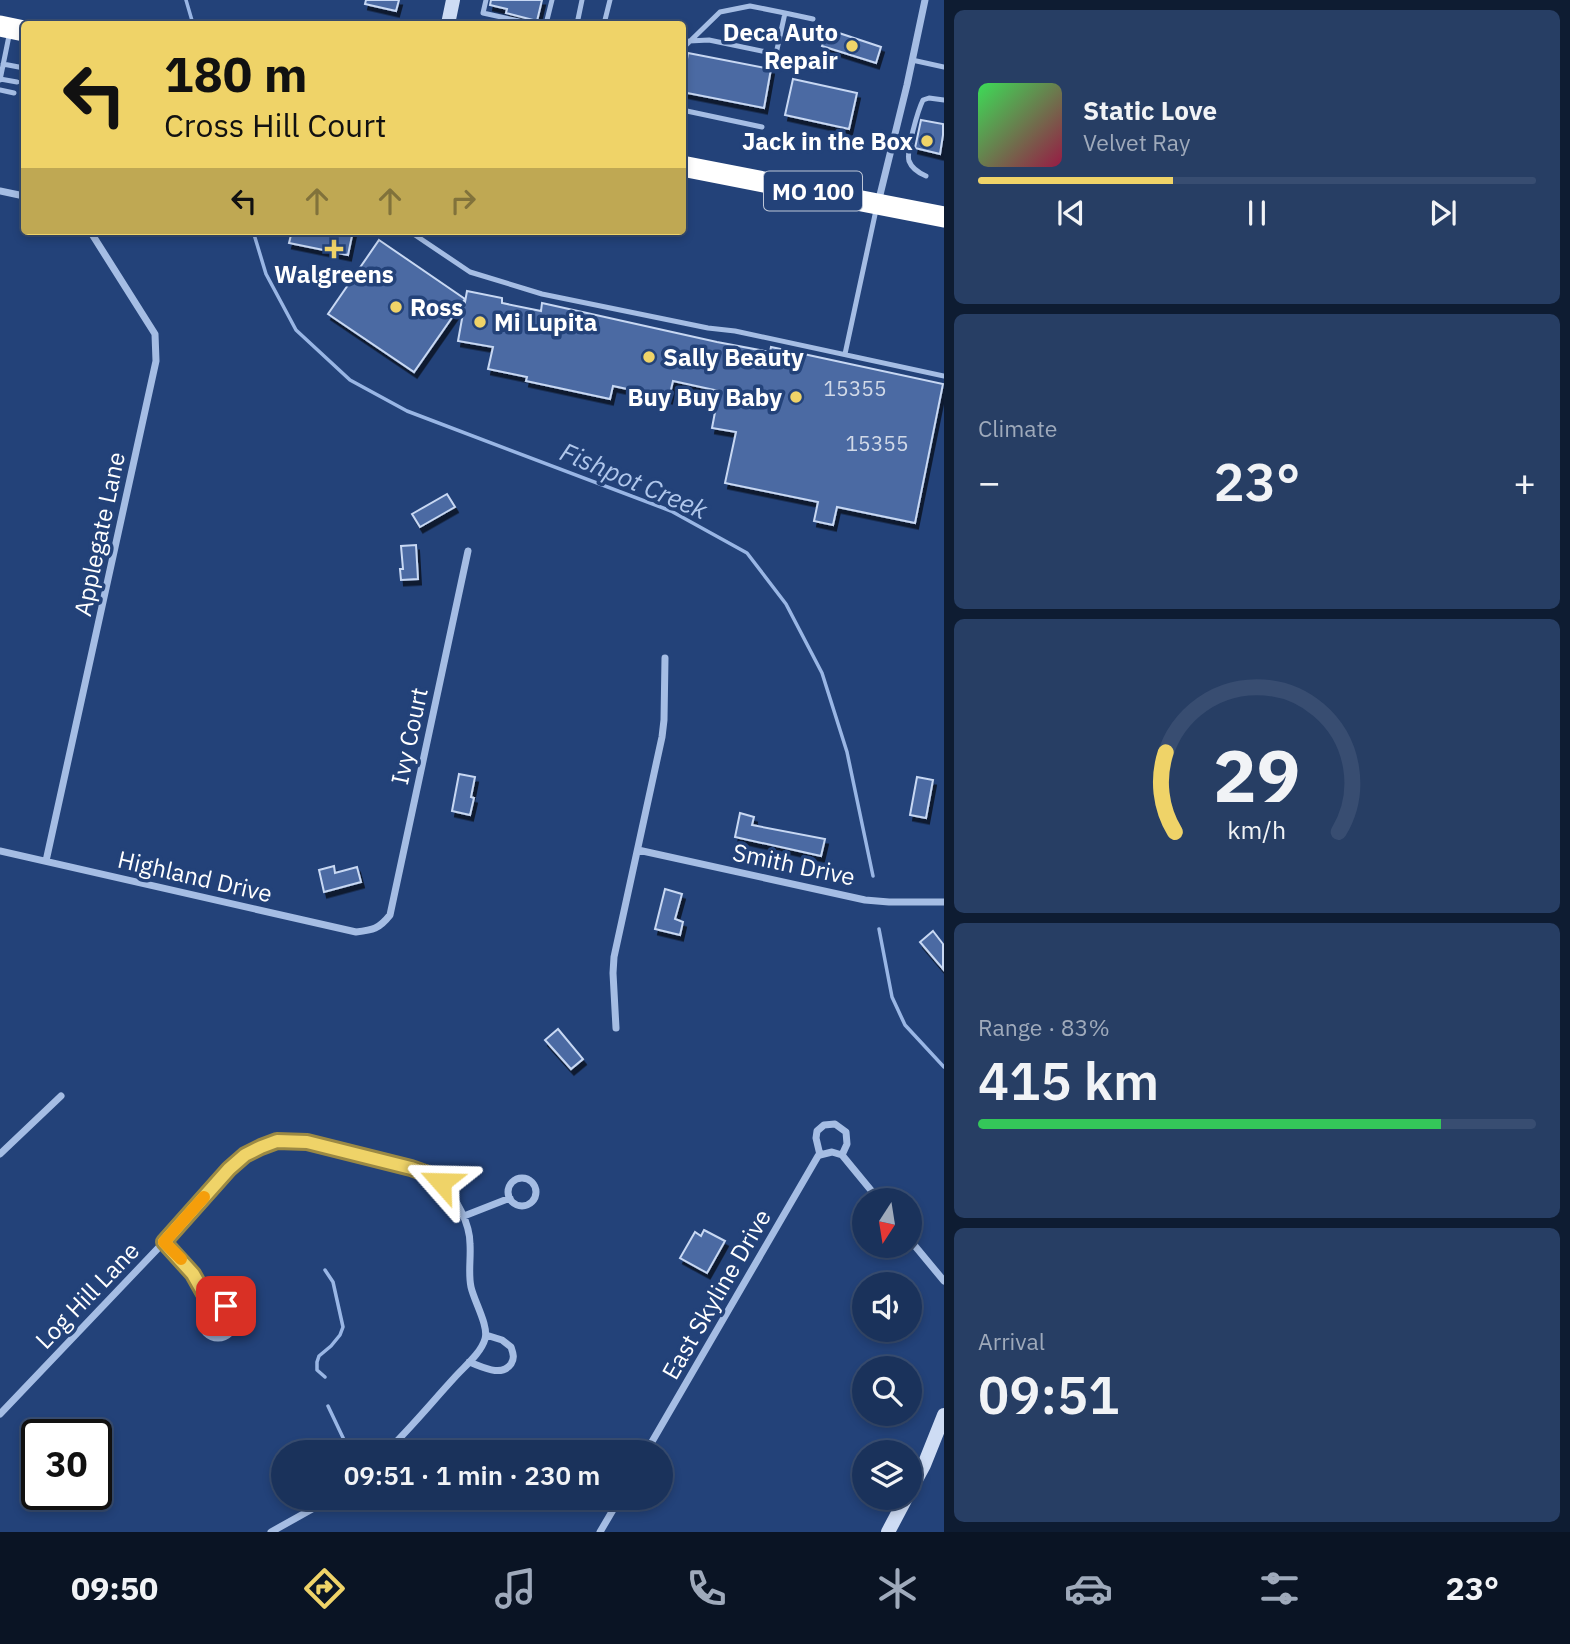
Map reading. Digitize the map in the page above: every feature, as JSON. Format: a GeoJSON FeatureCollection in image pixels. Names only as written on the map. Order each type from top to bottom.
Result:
{"type":"FeatureCollection","features":[{"type":"Feature","properties":{"kind":"highway","name":"MO 100"},"geometry":{"type":"LineString","coordinates":[[686,167],[943,217]]}},
{"type":"Feature","properties":{"kind":"street"},"geometry":{"type":"LineString","coordinates":[[449,21],[453,0]]}},
{"type":"Feature","properties":{"kind":"street"},"geometry":{"type":"LineString","coordinates":[[878,204],[925,0]]}},
{"type":"Feature","properties":{"kind":"street"},"geometry":{"type":"LineString","coordinates":[[0,191],[21,195]]}},
{"type":"Feature","properties":{"kind":"street","name":"Applegate Lane"},"geometry":{"type":"LineString","coordinates":[[46,862],[156,361],[155,334],[93,235]]}},
{"type":"Feature","properties":{"kind":"street","name":"Ivy Court"},"geometry":{"type":"LineString","coordinates":[[382,926],[390,915],[468,551]]}},
{"type":"Feature","properties":{"kind":"street"},"geometry":{"type":"LineString","coordinates":[[616,1028],[614,957],[663,729],[665,657]]}},
{"type":"Feature","properties":{"kind":"street","name":"Smith Drive"},"geometry":{"type":"LineString","coordinates":[[638,850],[865,900],[943,902]]}},
{"type":"Feature","properties":{"kind":"street","name":"Highland Drive"},"geometry":{"type":"LineString","coordinates":[[0,851],[356,932],[370,931],[382,926]]}},
{"type":"Feature","properties":{"kind":"street"},"geometry":{"type":"LineString","coordinates":[[0,1154],[61,1096]]}},
{"type":"Feature","properties":{"kind":"street"},"geometry":{"type":"LineString","coordinates":[[842,1155],[846,1132],[835,1124],[824,1125],[817,1131],[816,1139],[821,1155],[832,1152],[842,1155],[868,1188]]}},
{"type":"Feature","properties":{"kind":"street","name":"Log Hill Lane"},"geometry":{"type":"LineString","coordinates":[[0,1414],[164,1242],[229,1169],[245,1155],[277,1141],[307,1142],[411,1168],[441,1182],[464,1216],[471,1242],[471,1285],[486,1335]]}},
{"type":"Feature","properties":{"kind":"street","name":"East Skyline Drive"},"geometry":{"type":"LineString","coordinates":[[653,1440],[821,1155]]}},
{"type":"Feature","properties":{"kind":"street"},"geometry":{"type":"LineString","coordinates":[[464,1216],[510,1198]]}},
{"type":"Feature","properties":{"kind":"street"},"geometry":{"type":"LineString","coordinates":[[164,1242],[193,1274],[211,1306]]}},
{"type":"Feature","properties":{"kind":"street"},"geometry":{"type":"LineString","coordinates":[[922,1255],[943,1282]]}},
{"type":"Feature","properties":{"kind":"street"},"geometry":{"type":"LineString","coordinates":[[221,1304],[233,1314],[233,1329],[225,1336],[214,1337],[204,1331],[201,1320],[211,1306],[221,1304]]}},
{"type":"Feature","properties":{"kind":"street"},"geometry":{"type":"LineString","coordinates":[[397,1440],[469,1362],[485,1341],[486,1335],[502,1340],[511,1347],[513,1358],[510,1365],[502,1371],[469,1362]]}},
{"type":"Feature","properties":{"kind":"street"},"geometry":{"type":"LineString","coordinates":[[922,1470],[943,1415]]}},
{"type":"Feature","properties":{"kind":"street"},"geometry":{"type":"LineString","coordinates":[[271,1532],[310,1510]]}},
{"type":"Feature","properties":{"kind":"street"},"geometry":{"type":"LineString","coordinates":[[600,1532],[613,1510]]}},
{"type":"Feature","properties":{"kind":"street"},"geometry":{"type":"LineString","coordinates":[[888,1532],[900,1510]]}},
{"type":"Feature","properties":{"kind":"lane"},"geometry":{"type":"LineString","coordinates":[[486,0],[483,13],[519,21]]}},
{"type":"Feature","properties":{"kind":"lane"},"geometry":{"type":"LineString","coordinates":[[547,21],[552,0]]}},
{"type":"Feature","properties":{"kind":"lane"},"geometry":{"type":"LineString","coordinates":[[578,21],[582,0]]}},
{"type":"Feature","properties":{"kind":"lane"},"geometry":{"type":"LineString","coordinates":[[605,21],[610,0]]}},
{"type":"Feature","properties":{"kind":"lane"},"geometry":{"type":"LineString","coordinates":[[686,44],[720,12],[750,6],[813,19]]}},
{"type":"Feature","properties":{"kind":"lane"},"geometry":{"type":"LineString","coordinates":[[689,41],[709,40],[776,54],[785,13]]}},
{"type":"Feature","properties":{"kind":"lane"},"geometry":{"type":"LineString","coordinates":[[12,29],[0,79],[16,82]]}},
{"type":"Feature","properties":{"kind":"lane"},"geometry":{"type":"LineString","coordinates":[[912,60],[943,67]]}},
{"type":"Feature","properties":{"kind":"lane"},"geometry":{"type":"LineString","coordinates":[[4,64],[21,67]]}},
{"type":"Feature","properties":{"kind":"lane"},"geometry":{"type":"LineString","coordinates":[[0,90],[14,93]]}},
{"type":"Feature","properties":{"kind":"lane"},"geometry":{"type":"LineString","coordinates":[[926,176],[917,173],[909,162],[918,110],[923,100],[943,100]]}},
{"type":"Feature","properties":{"kind":"lane"},"geometry":{"type":"LineString","coordinates":[[686,111],[762,127]]}},
{"type":"Feature","properties":{"kind":"lane"},"geometry":{"type":"LineString","coordinates":[[845,355],[878,204]]}},
{"type":"Feature","properties":{"kind":"lane"},"geometry":{"type":"LineString","coordinates":[[415,235],[470,272],[542,294],[708,328],[735,331],[943,376]]}},
{"type":"Feature","properties":{"kind":"building"},"geometry":{"type":"Polygon","coordinates":[[[366,0],[399,0],[396,11],[365,4],[366,0]]]}},
{"type":"Feature","properties":{"kind":"building"},"geometry":{"type":"Polygon","coordinates":[[[491,0],[542,0],[537,21],[506,13],[507,9],[490,5],[491,0]]]}},
{"type":"Feature","properties":{"kind":"building","name":"Deca Auto Repair"},"geometry":{"type":"Polygon","coordinates":[[[827,29],[881,47],[876,63],[822,46],[827,29]]]}},
{"type":"Feature","properties":{"kind":"building"},"geometry":{"type":"Polygon","coordinates":[[[688,53],[771,69],[764,108],[686,93],[688,53]]]}},
{"type":"Feature","properties":{"kind":"building"},"geometry":{"type":"Polygon","coordinates":[[[793,79],[857,93],[849,129],[785,115],[793,79]]]}},
{"type":"Feature","properties":{"kind":"building","name":"Jack in the Box"},"geometry":{"type":"Polygon","coordinates":[[[921,120],[943,124],[940,154],[915,148],[921,120]]]}},
{"type":"Feature","properties":{"kind":"building","name":"Walgreens"},"geometry":{"type":"Polygon","coordinates":[[[291,235],[352,235],[348,255],[289,243],[291,235]]]}},
{"type":"Feature","properties":{"kind":"building","name":"Ross"},"geometry":{"type":"Polygon","coordinates":[[[379,240],[465,299],[414,372],[328,314],[379,240]]]}},
{"type":"Feature","properties":{"kind":"building"},"geometry":{"type":"Polygon","coordinates":[[[467,291],[502,298],[502,303],[541,311],[542,303],[717,342],[770,352],[771,347],[943,384],[915,523],[837,507],[833,525],[814,521],[818,502],[725,483],[736,432],[712,428],[719,391],[673,381],[669,398],[613,386],[610,399],[526,381],[527,377],[488,369],[493,347],[458,341],[467,291]]]}},
{"type":"Feature","properties":{"kind":"building"},"geometry":{"type":"Polygon","coordinates":[[[447,494],[455,507],[420,527],[412,514],[447,494]]]}},
{"type":"Feature","properties":{"kind":"building"},"geometry":{"type":"Polygon","coordinates":[[[416,545],[418,579],[401,580],[401,546],[416,545]]]}},
{"type":"Feature","properties":{"kind":"building"},"geometry":{"type":"Polygon","coordinates":[[[459,774],[475,777],[470,815],[452,811],[459,774]]]}},
{"type":"Feature","properties":{"kind":"building"},"geometry":{"type":"Polygon","coordinates":[[[917,777],[933,780],[926,818],[910,815],[917,777]]]}},
{"type":"Feature","properties":{"kind":"building"},"geometry":{"type":"Polygon","coordinates":[[[740,813],[754,817],[752,825],[825,839],[821,856],[735,837],[740,813]]]}},
{"type":"Feature","properties":{"kind":"building"},"geometry":{"type":"Polygon","coordinates":[[[334,866],[335,873],[357,867],[361,882],[324,892],[319,870],[334,866]]]}},
{"type":"Feature","properties":{"kind":"building"},"geometry":{"type":"Polygon","coordinates":[[[665,889],[682,894],[675,919],[683,922],[680,935],[655,929],[665,889]]]}},
{"type":"Feature","properties":{"kind":"building"},"geometry":{"type":"Polygon","coordinates":[[[933,931],[943,944],[943,969],[920,942],[933,931]]]}},
{"type":"Feature","properties":{"kind":"building"},"geometry":{"type":"Polygon","coordinates":[[[558,1029],[583,1059],[571,1069],[545,1040],[558,1029]]]}},
{"type":"Feature","properties":{"kind":"building"},"geometry":{"type":"Polygon","coordinates":[[[704,1230],[725,1241],[707,1273],[680,1258],[695,1232],[701,1236],[704,1230]]]}},
{"type":"Feature","properties":{"kind":"waterway","name":"Fishpot Creek"},"geometry":{"type":"LineString","coordinates":[[186,0],[192,21]]}},
{"type":"Feature","properties":{"kind":"waterway","name":"Fishpot Creek"},"geometry":{"type":"LineString","coordinates":[[254,235],[266,274],[296,330],[350,380],[407,411],[671,511],[747,553],[786,604],[822,673],[847,752],[873,876]]}},
{"type":"Feature","properties":{"kind":"waterway","name":"Fishpot Creek"},"geometry":{"type":"LineString","coordinates":[[879,929],[892,997],[905,1025],[944,1067]]}},
{"type":"Feature","properties":{"kind":"waterway"},"geometry":{"type":"LineString","coordinates":[[325,1270],[333,1282],[343,1327],[331,1346],[319,1356],[317,1370],[325,1377]]}},
{"type":"Feature","properties":{"kind":"waterway"},"geometry":{"type":"LineString","coordinates":[[328,1406],[344,1440]]}},
{"type":"Feature","properties":{"kind":"slow traffic"},"geometry":{"type":"LineString","coordinates":[[181,1259],[164,1242],[204,1197]]}},
{"type":"Feature","properties":{"kind":"place","name":"Deca Auto Repair"},"geometry":{"type":"Point","coordinates":[852,46]}},
{"type":"Feature","properties":{"kind":"place","name":"Jack in the Box"},"geometry":{"type":"Point","coordinates":[927,141]}},
{"type":"Feature","properties":{"kind":"place","name":"Walgreens"},"geometry":{"type":"Point","coordinates":[334,249]}},
{"type":"Feature","properties":{"kind":"place","name":"Ross"},"geometry":{"type":"Point","coordinates":[396,307]}},
{"type":"Feature","properties":{"kind":"place","name":"Mi Lupita"},"geometry":{"type":"Point","coordinates":[480,322]}},
{"type":"Feature","properties":{"kind":"place","name":"Sally Beauty"},"geometry":{"type":"Point","coordinates":[649,357]}},
{"type":"Feature","properties":{"kind":"place","name":"Buy Buy Baby"},"geometry":{"type":"Point","coordinates":[796,397]}},
{"type":"Feature","properties":{"kind":"route"},"geometry":{"type":"LineString","coordinates":[[226,1306],[211,1306],[193,1274],[164,1242],[229,1169],[245,1155],[277,1141],[307,1142],[411,1168],[441,1182]]}}]}
